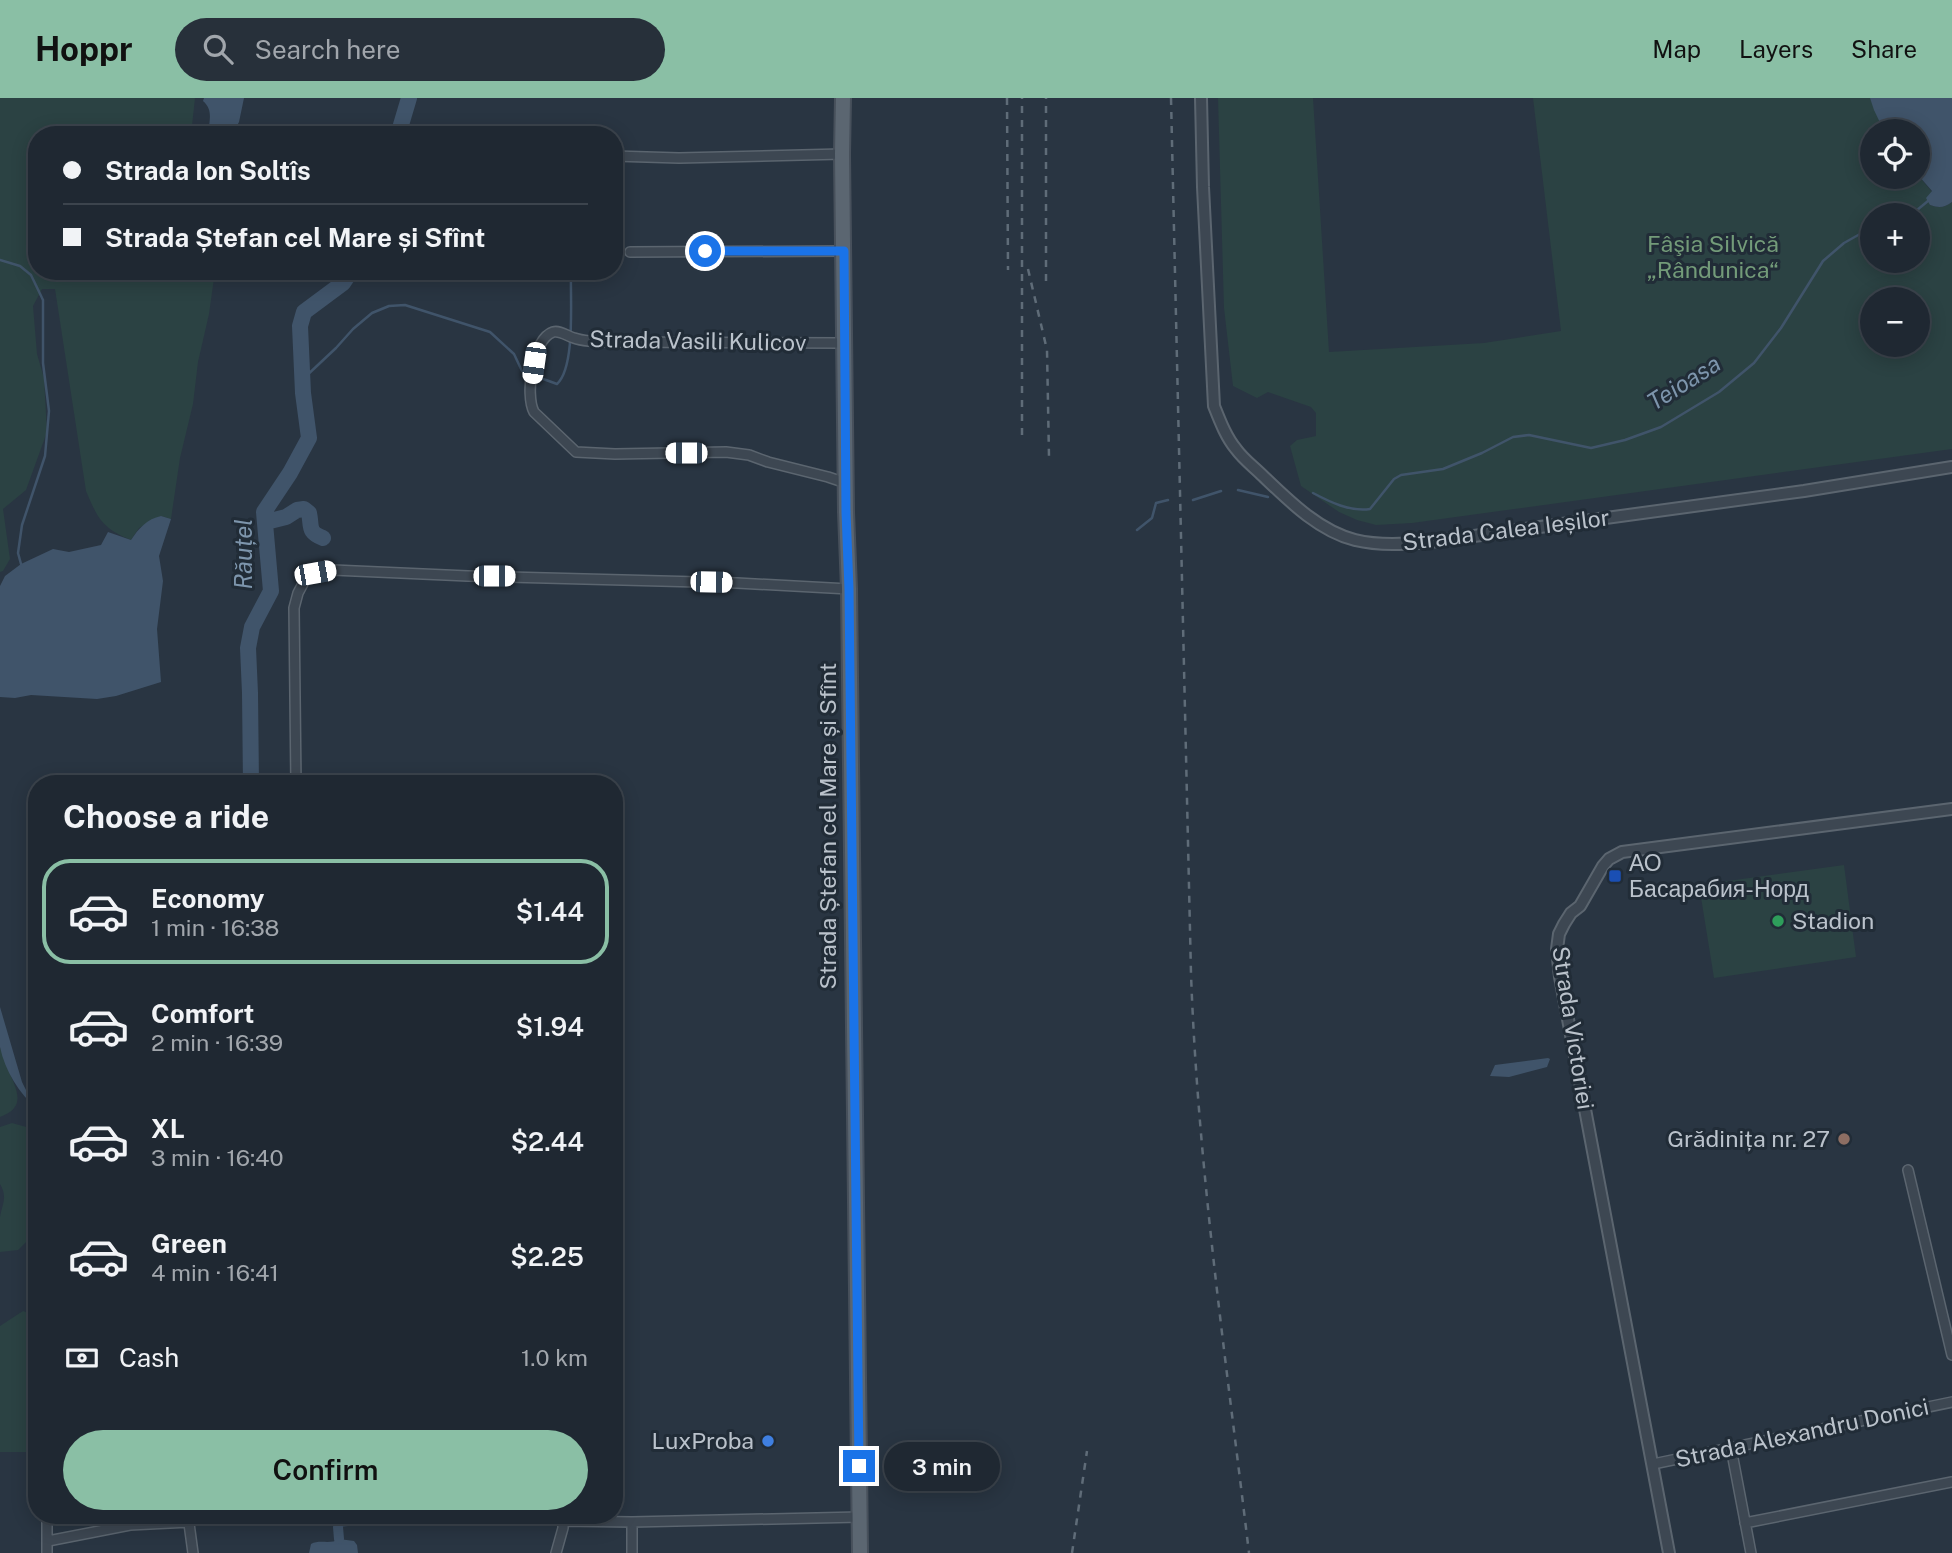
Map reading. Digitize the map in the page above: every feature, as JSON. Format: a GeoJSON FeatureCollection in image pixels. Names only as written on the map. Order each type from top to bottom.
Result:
{"type":"FeatureCollection","features":[{"type":"Feature","properties":{"kind":"main road","name":"Strada Ștefan cel Mare și Sfînt"},"geometry":{"type":"LineString","coordinates":[[843,98],[860,1553]]}},
{"type":"Feature","properties":{"kind":"street","name":"Strada Calea Ieșilor"},"geometry":{"type":"LineString","coordinates":[[1201,98],[1214,406],[1236,450],[1300,509],[1318,523],[1343,536],[1386,544],[1430,542],[1804,491],[1952,467]]}},
{"type":"Feature","properties":{"kind":"street"},"geometry":{"type":"LineString","coordinates":[[623,156],[679,158],[842,154]]}},
{"type":"Feature","properties":{"kind":"street"},"geometry":{"type":"LineString","coordinates":[[629,251],[844,251]]}},
{"type":"Feature","properties":{"kind":"street","name":"Strada Vasili Kulicov"},"geometry":{"type":"LineString","coordinates":[[844,343],[612,342],[576,339],[554,332],[543,339],[535,355],[531,406],[576,452],[726,452],[749,455],[768,463],[846,483]]}},
{"type":"Feature","properties":{"kind":"street"},"geometry":{"type":"LineString","coordinates":[[296,775],[294,608],[305,580],[315,573],[357,570],[849,589]]}},
{"type":"Feature","properties":{"kind":"street","name":"Strada Victoriei"},"geometry":{"type":"LineString","coordinates":[[1669,1553],[1560,977],[1557,949],[1559,934],[1571,913],[1580,906],[1603,866],[1622,852],[1952,809]]}},
{"type":"Feature","properties":{"kind":"street"},"geometry":{"type":"LineString","coordinates":[[1908,1170],[1952,1354]]}},
{"type":"Feature","properties":{"kind":"street","name":"Strada Alexandru Donici"},"geometry":{"type":"LineString","coordinates":[[1653,1464],[1952,1402]]}},
{"type":"Feature","properties":{"kind":"street"},"geometry":{"type":"LineString","coordinates":[[1731,1448],[1751,1553]]}},
{"type":"Feature","properties":{"kind":"street"},"geometry":{"type":"LineString","coordinates":[[1745,1523],[1952,1482]]}},
{"type":"Feature","properties":{"kind":"street"},"geometry":{"type":"LineString","coordinates":[[623,1521],[860,1517]]}},
{"type":"Feature","properties":{"kind":"street"},"geometry":{"type":"LineString","coordinates":[[632,1522],[632,1553]]}},
{"type":"Feature","properties":{"kind":"street"},"geometry":{"type":"LineString","coordinates":[[47,1524],[47,1553]]}},
{"type":"Feature","properties":{"kind":"street"},"geometry":{"type":"LineString","coordinates":[[48,1541],[140,1524]]}},
{"type":"Feature","properties":{"kind":"street"},"geometry":{"type":"LineString","coordinates":[[190,1524],[193,1553]]}},
{"type":"Feature","properties":{"kind":"street"},"geometry":{"type":"LineString","coordinates":[[556,1553],[562,1524]]}},
{"type":"Feature","properties":{"kind":"green space"},"geometry":{"type":"Polygon","coordinates":[[[0,98],[195,98],[192,126],[28,126],[28,280],[214,280],[171,519],[161,516],[139,528],[131,540],[102,522],[86,491],[55,289],[42,289],[33,306],[37,354],[44,378],[47,432],[26,490],[3,509],[10,559],[0,572],[0,98]]]}},
{"type":"Feature","properties":{"kind":"green space","name":"Fâşia Silvică „Rândunica“"},"geometry":{"type":"Polygon","coordinates":[[[1218,98],[1313,98],[1329,352],[1484,343],[1561,331],[1533,98],[1870,98],[1879,119],[1860,119],[1860,189],[1930,189],[1932,192],[1930,205],[1941,207],[1952,202],[1952,449],[1412,523],[1376,525],[1339,512],[1301,486],[1290,446],[1297,440],[1316,436],[1316,413],[1311,407],[1268,392],[1257,398],[1233,386],[1224,308],[1218,98]]]}},
{"type":"Feature","properties":{"kind":"green space","name":"Stadion"},"geometry":{"type":"Polygon","coordinates":[[[1844,865],[1856,957],[1714,978],[1699,885],[1844,865]]]}},
{"type":"Feature","properties":{"kind":"green space"},"geometry":{"type":"Polygon","coordinates":[[[0,1047],[18,1097],[14,1108],[0,1117],[0,1047]]]}},
{"type":"Feature","properties":{"kind":"green space"},"geometry":{"type":"Polygon","coordinates":[[[12,1123],[28,1127],[28,1240],[18,1250],[0,1252],[0,1217],[4,1197],[0,1184],[0,1127],[12,1123]]]}},
{"type":"Feature","properties":{"kind":"green space"},"geometry":{"type":"Polygon","coordinates":[[[23,1311],[28,1313],[28,1452],[0,1452],[0,1326],[23,1311]]]}},
{"type":"Feature","properties":{"kind":"water"},"geometry":{"type":"Polygon","coordinates":[[[204,98],[244,98],[237,126],[209,126],[210,113],[204,98]]]}},
{"type":"Feature","properties":{"kind":"water"},"geometry":{"type":"Polygon","coordinates":[[[1870,98],[1952,98],[1952,202],[1936,207],[1930,205],[1926,198],[1932,191],[1930,119],[1878,119],[1870,98]]]}},
{"type":"Feature","properties":{"kind":"water"},"geometry":{"type":"Polygon","coordinates":[[[161,516],[171,519],[159,556],[163,581],[157,629],[161,682],[97,699],[31,695],[0,697],[0,586],[5,576],[21,564],[53,549],[69,552],[101,545],[108,532],[131,540],[144,525],[161,516]]]}},
{"type":"Feature","properties":{"kind":"water"},"geometry":{"type":"Polygon","coordinates":[[[0,1007],[28,1100],[9,1073],[0,1047],[0,1007]]]}},
{"type":"Feature","properties":{"kind":"water"},"geometry":{"type":"Polygon","coordinates":[[[1548,1058],[1547,1067],[1509,1077],[1490,1076],[1495,1065],[1548,1058]]]}},
{"type":"Feature","properties":{"kind":"water"},"geometry":{"type":"Polygon","coordinates":[[[333,1524],[360,1524],[358,1525],[338,1527],[333,1524]]]}},
{"type":"Feature","properties":{"kind":"water"},"geometry":{"type":"Polygon","coordinates":[[[339,1539],[354,1541],[358,1553],[309,1553],[311,1544],[339,1539]]]}},
{"type":"Feature","properties":{"kind":"waterway","name":"Răuțel"},"geometry":{"type":"LineString","coordinates":[[401,126],[409,98]]}},
{"type":"Feature","properties":{"kind":"waterway","name":"Teioasa"},"geometry":{"type":"LineString","coordinates":[[1313,493],[1348,508],[1370,509],[1394,479],[1401,475],[1443,469],[1513,437],[1529,435],[1591,448],[1625,440],[1661,427],[1719,392],[1754,363],[1781,328],[1823,261],[1844,243],[1860,234]]}},
{"type":"Feature","properties":{"kind":"waterway"},"geometry":{"type":"LineString","coordinates":[[0,260],[20,266],[28,273]]}},
{"type":"Feature","properties":{"kind":"waterway"},"geometry":{"type":"LineString","coordinates":[[21,564],[18,553],[22,525],[45,456],[49,411],[43,363],[43,300],[33,280]]}},
{"type":"Feature","properties":{"kind":"waterway","name":"Răuțel"},"geometry":{"type":"LineString","coordinates":[[251,775],[248,648],[252,627],[271,591],[264,512],[309,438],[303,393],[300,326],[304,312],[345,280]]}},
{"type":"Feature","properties":{"kind":"waterway"},"geometry":{"type":"LineString","coordinates":[[535,376],[557,384],[563,375],[570,348],[571,280]]}},
{"type":"Feature","properties":{"kind":"waterway"},"geometry":{"type":"LineString","coordinates":[[303,379],[372,313],[389,306],[405,305],[490,332],[514,354],[522,371],[528,374]]}},
{"type":"Feature","properties":{"kind":"waterway"},"geometry":{"type":"LineString","coordinates":[[1238,490],[1268,497]]}},
{"type":"Feature","properties":{"kind":"waterway"},"geometry":{"type":"LineString","coordinates":[[1193,500],[1221,491]]}},
{"type":"Feature","properties":{"kind":"waterway"},"geometry":{"type":"LineString","coordinates":[[1137,530],[1152,518],[1156,503],[1168,500]]}},
{"type":"Feature","properties":{"kind":"waterway","name":"Teioasa"},"geometry":{"type":"LineString","coordinates":[[266,522],[304,509],[309,513],[312,531],[323,538]]}},
{"type":"Feature","properties":{"kind":"waterway"},"geometry":{"type":"LineString","coordinates":[[338,1527],[339,1539]]}},
{"type":"Feature","properties":{"kind":"railway"},"geometry":{"type":"LineString","coordinates":[[1007,98],[1008,270]]}},
{"type":"Feature","properties":{"kind":"railway"},"geometry":{"type":"LineString","coordinates":[[1022,98],[1022,435]]}},
{"type":"Feature","properties":{"kind":"railway"},"geometry":{"type":"LineString","coordinates":[[1046,98],[1046,281]]}},
{"type":"Feature","properties":{"kind":"railway"},"geometry":{"type":"LineString","coordinates":[[1171,98],[1191,974],[1206,1192],[1249,1553]]}},
{"type":"Feature","properties":{"kind":"railway"},"geometry":{"type":"LineString","coordinates":[[1028,269],[1047,350],[1049,457]]}},
{"type":"Feature","properties":{"kind":"railway"},"geometry":{"type":"LineString","coordinates":[[1072,1553],[1087,1451]]}},
{"type":"Feature","properties":{"kind":"place","name":"АО Басарабия-Норд"},"geometry":{"type":"Point","coordinates":[1615,876]}},
{"type":"Feature","properties":{"kind":"place","name":"Stadion"},"geometry":{"type":"Point","coordinates":[1778,921]}},
{"type":"Feature","properties":{"kind":"place","name":"Grădinița nr. 27"},"geometry":{"type":"Point","coordinates":[1844,1139]}},
{"type":"Feature","properties":{"kind":"place","name":"LuxProba"},"geometry":{"type":"Point","coordinates":[768,1441]}},
{"type":"Feature","properties":{"kind":"route"},"geometry":{"type":"LineString","coordinates":[[705,251],[844,251],[859,1466]]}}]}
